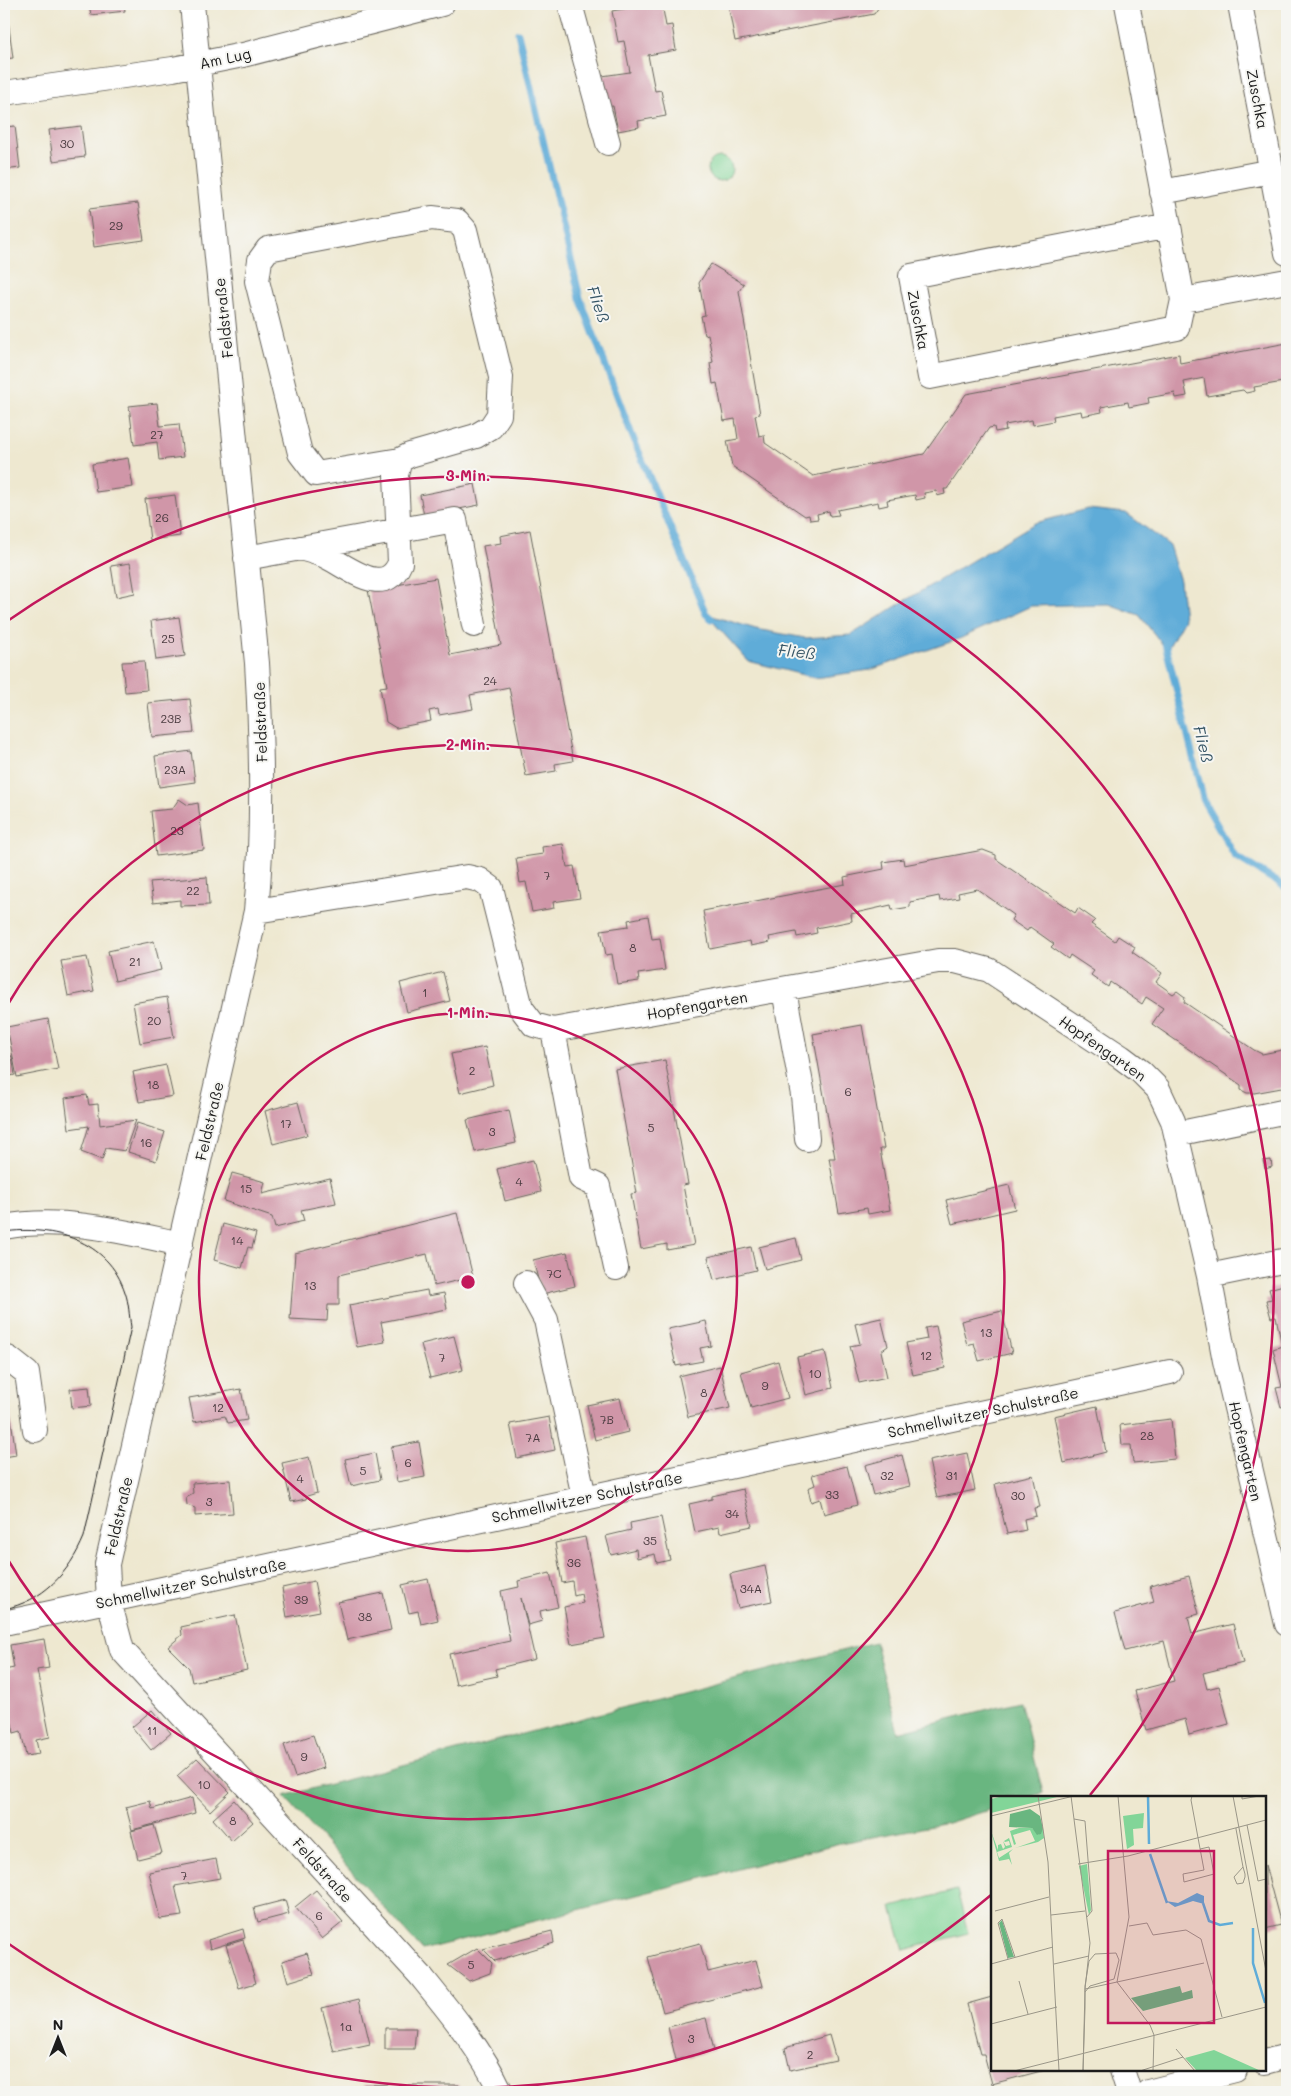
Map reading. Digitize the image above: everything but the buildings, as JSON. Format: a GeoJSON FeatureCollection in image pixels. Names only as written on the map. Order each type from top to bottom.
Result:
{"type":"FeatureCollection","features":[{"type":"Feature","properties":{"kind":"street","name":"Feldstraße"},"geometry":{"type":"LineString","coordinates":[[192,4],[257,663],[261,740],[261,863],[256,911],[107,1564],[108,1601],[122,1650],[420,1975],[459,2023],[493,2074],[501,2092]]}},
{"type":"Feature","properties":{"kind":"street","name":"Am Lug"},"geometry":{"type":"LineString","coordinates":[[4,93],[198,64],[243,55],[442,4]]}},
{"type":"Feature","properties":{"kind":"street"},"geometry":{"type":"LineString","coordinates":[[570,4],[608,143]]}},
{"type":"Feature","properties":{"kind":"street"},"geometry":{"type":"LineString","coordinates":[[1127,4],[1183,300],[1287,281]]}},
{"type":"Feature","properties":{"kind":"street","name":"Zuschka"},"geometry":{"type":"LineString","coordinates":[[1240,4],[1287,253]]}},
{"type":"Feature","properties":{"kind":"street"},"geometry":{"type":"LineString","coordinates":[[1162,192],[1272,171]]}},
{"type":"Feature","properties":{"kind":"street"},"geometry":{"type":"LineString","coordinates":[[300,548],[322,554],[359,576],[372,580],[386,578],[396,573],[400,563],[396,475],[400,460],[438,445],[476,436],[491,427],[499,415],[502,376],[465,230],[457,221],[432,218],[268,250],[260,260],[257,281],[300,453],[316,474],[400,460]]}},
{"type":"Feature","properties":{"kind":"street","name":"Zuschka"},"geometry":{"type":"LineString","coordinates":[[1169,226],[911,276],[930,376],[1177,328],[1183,300]]}},
{"type":"Feature","properties":{"kind":"street"},"geometry":{"type":"LineString","coordinates":[[246,558],[455,520],[474,626]]}},
{"type":"Feature","properties":{"kind":"street"},"geometry":{"type":"LineString","coordinates":[[256,911],[467,877],[480,880],[491,888],[521,1008],[534,1025],[553,1030],[581,1178],[598,1186],[616,1268]]}},
{"type":"Feature","properties":{"kind":"street","name":"Hopfengarten"},"geometry":{"type":"LineString","coordinates":[[553,1030],[938,962],[955,961],[989,970],[1141,1072],[1158,1088],[1176,1134],[1209,1276],[1225,1361],[1279,1554],[1287,1624]]}},
{"type":"Feature","properties":{"kind":"street"},"geometry":{"type":"LineString","coordinates":[[784,990],[803,1095],[807,1139]]}},
{"type":"Feature","properties":{"kind":"street"},"geometry":{"type":"LineString","coordinates":[[1176,1134],[1287,1111]]}},
{"type":"Feature","properties":{"kind":"street"},"geometry":{"type":"LineString","coordinates":[[4,1227],[44,1222],[181,1244]]}},
{"type":"Feature","properties":{"kind":"street"},"geometry":{"type":"LineString","coordinates":[[1209,1276],[1287,1260]]}},
{"type":"Feature","properties":{"kind":"street"},"geometry":{"type":"LineString","coordinates":[[526,1283],[546,1320],[584,1498]]}},
{"type":"Feature","properties":{"kind":"street"},"geometry":{"type":"LineString","coordinates":[[4,1358],[8,1358],[27,1373],[36,1430]]}},
{"type":"Feature","properties":{"kind":"street","name":"Schmellwitzer Schulstraße"},"geometry":{"type":"LineString","coordinates":[[4,1623],[1170,1372]]}},
{"type":"Feature","properties":{"kind":"street"},"geometry":{"type":"LineString","coordinates":[[1266,2062],[1287,2056]]}},
{"type":"Feature","properties":{"kind":"street"},"geometry":{"type":"LineString","coordinates":[[1122,2071],[1129,2092]]}},
{"type":"Feature","properties":{"kind":"street"},"geometry":{"type":"LineString","coordinates":[[1148,2092],[1231,2071]]}},
{"type":"Feature","properties":{"kind":"green space"},"geometry":{"type":"Polygon","coordinates":[[[720,157],[729,160],[732,169],[729,178],[720,181],[711,178],[708,169],[711,160],[720,157]]]}},
{"type":"Feature","properties":{"kind":"green space"},"geometry":{"type":"Polygon","coordinates":[[[875,1642],[898,1732],[1020,1701],[1043,1793],[1033,1796],[991,1796],[991,1809],[948,1823],[840,1843],[422,1950],[284,1796],[875,1642]]]}},
{"type":"Feature","properties":{"kind":"green space"},"geometry":{"type":"Polygon","coordinates":[[[957,1890],[968,1933],[904,1950],[892,1907],[957,1890]]]}},
{"type":"Feature","properties":{"kind":"water"},"geometry":{"type":"Polygon","coordinates":[[[1088,509],[1126,513],[1169,545],[1180,581],[1184,619],[1167,650],[1139,615],[1109,604],[1031,606],[959,639],[870,670],[815,678],[748,661],[706,614],[756,629],[805,638],[851,635],[1035,523],[1088,509]]]}},
{"type":"Feature","properties":{"kind":"waterway","name":"Fließ"},"geometry":{"type":"LineString","coordinates":[[518,33],[580,298],[632,435],[706,614],[712,619]]}},
{"type":"Feature","properties":{"kind":"waterway","name":"Fließ"},"geometry":{"type":"LineString","coordinates":[[1165,643],[1204,802],[1235,856],[1287,888]]}},
{"type":"Feature","properties":{"kind":"tram line"},"geometry":{"type":"LineString","coordinates":[[4,1232],[23,1230],[59,1234],[92,1248],[106,1260],[117,1274],[125,1292],[131,1327],[84,1537],[71,1562],[53,1584],[31,1599],[4,1609]]}}]}
